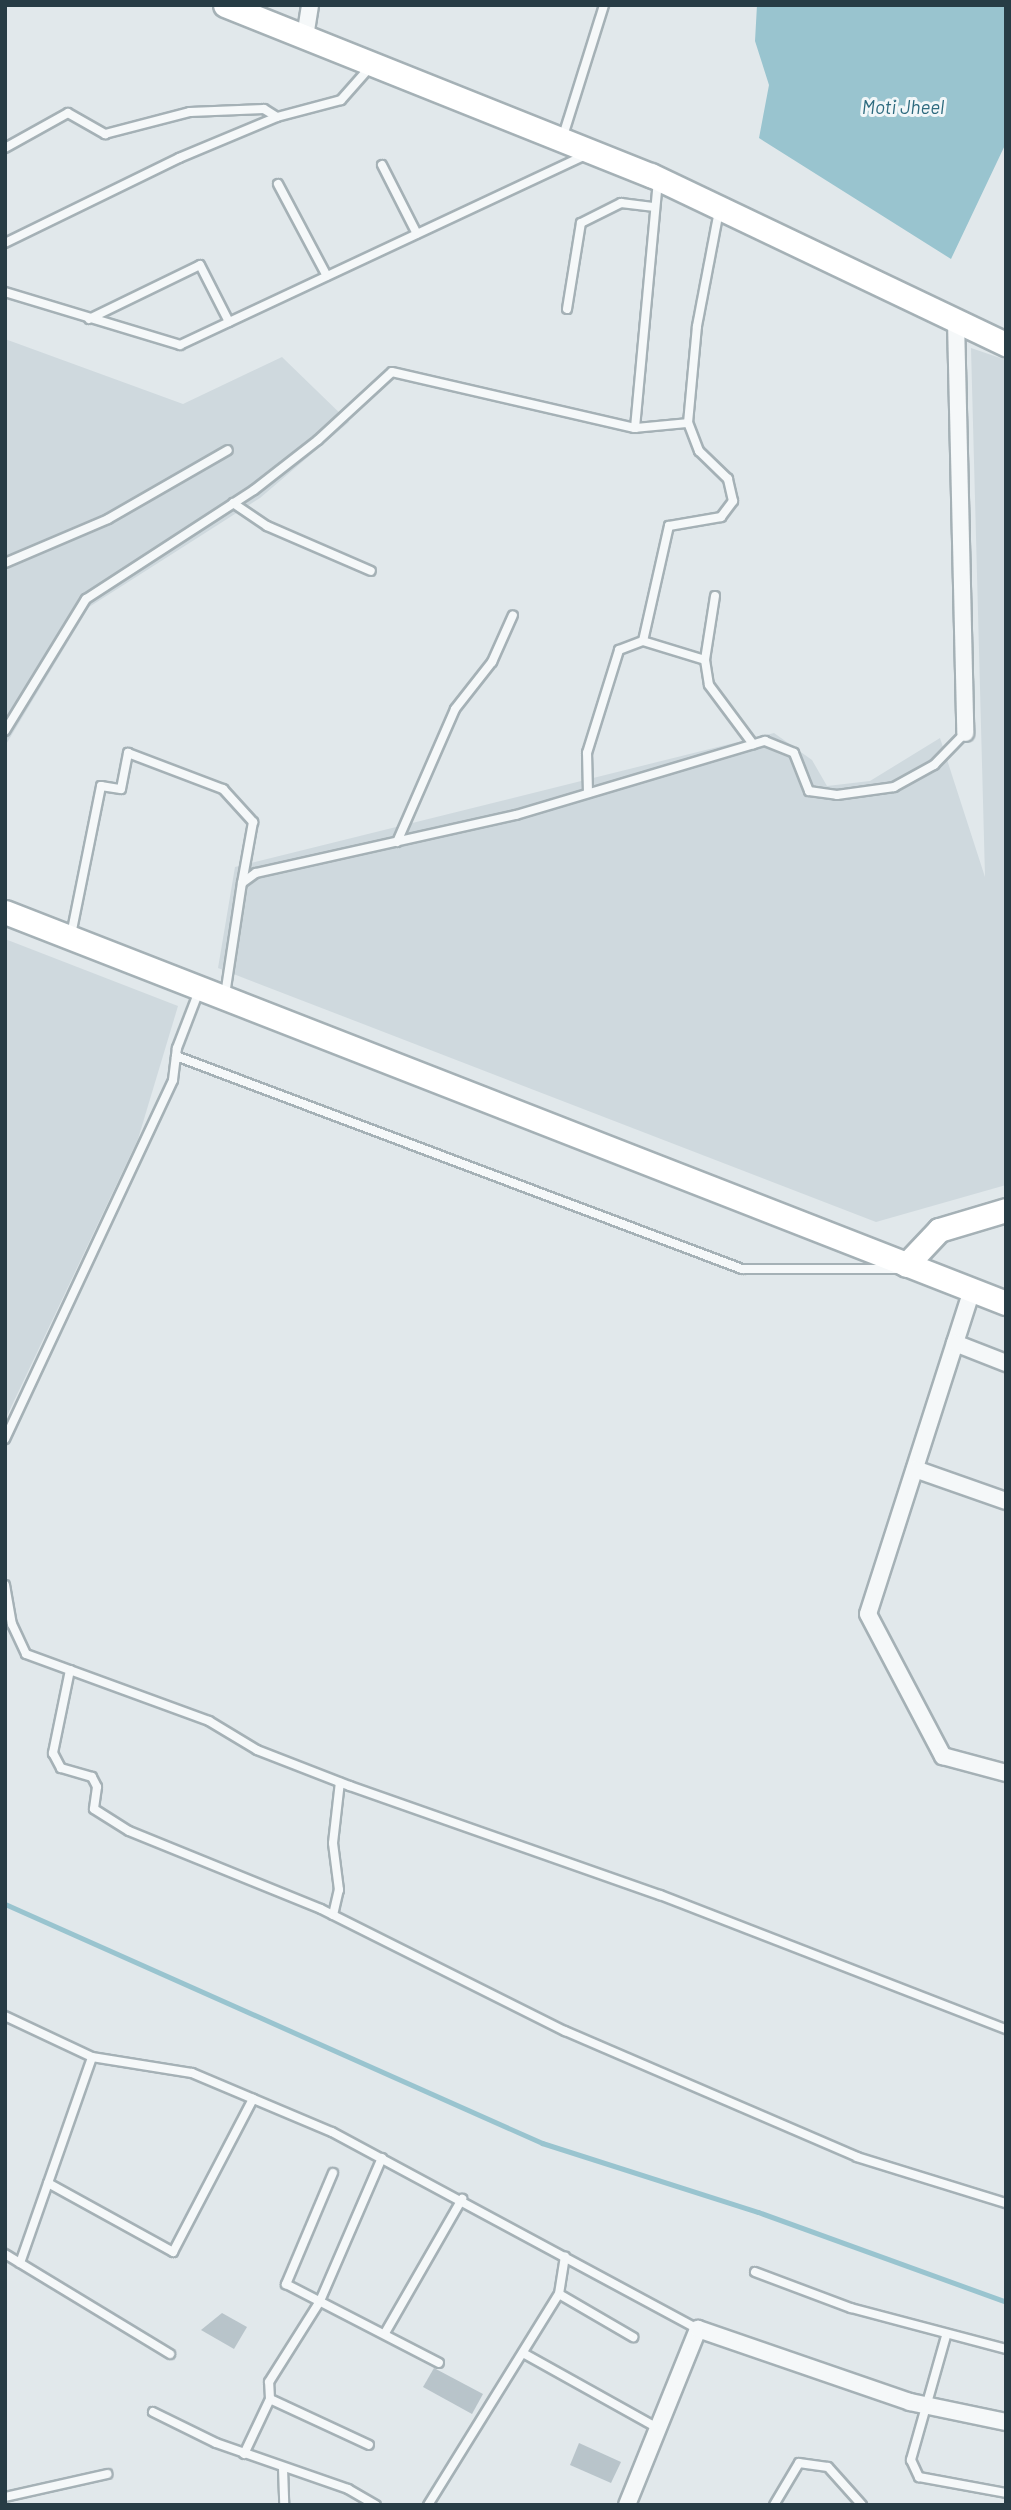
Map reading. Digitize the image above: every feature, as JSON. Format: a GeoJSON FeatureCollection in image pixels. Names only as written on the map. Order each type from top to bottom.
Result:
{"type":"FeatureCollection","features":[{"type":"Feature","properties":{"kind":"street"},"geometry":{"type":"LineString","coordinates":[[225,5],[658,178],[1006,344]]}},
{"type":"Feature","properties":{"kind":"street"},"geometry":{"type":"LineString","coordinates":[[305,37],[310,5]]}},
{"type":"Feature","properties":{"kind":"street"},"geometry":{"type":"LineString","coordinates":[[956,321],[965,733]]}},
{"type":"Feature","properties":{"kind":"street"},"geometry":{"type":"LineString","coordinates":[[5,912],[1006,1303]]}},
{"type":"Feature","properties":{"kind":"street"},"geometry":{"type":"LineString","coordinates":[[906,1265],[939,1230],[1006,1210]]}},
{"type":"Feature","properties":{"kind":"street"},"geometry":{"type":"LineString","coordinates":[[972,1290],[868,1614],[943,1756],[1006,1773]]}},
{"type":"Feature","properties":{"kind":"street"},"geometry":{"type":"LineString","coordinates":[[956,1343],[1006,1363]]}},
{"type":"Feature","properties":{"kind":"street"},"geometry":{"type":"LineString","coordinates":[[915,1469],[1006,1501]]}},
{"type":"Feature","properties":{"kind":"street"},"geometry":{"type":"LineString","coordinates":[[626,2505],[698,2329],[929,2406],[1006,2422]]}},
{"type":"Feature","properties":{"kind":"lane"},"geometry":{"type":"LineString","coordinates":[[562,139],[604,5]]}},
{"type":"Feature","properties":{"kind":"lane"},"geometry":{"type":"LineString","coordinates":[[5,243],[155,170],[277,117],[341,100],[373,64]]}},
{"type":"Feature","properties":{"kind":"lane"},"geometry":{"type":"LineString","coordinates":[[5,148],[68,113],[105,134],[190,112],[264,109],[277,117]]}},
{"type":"Feature","properties":{"kind":"lane"},"geometry":{"type":"LineString","coordinates":[[5,292],[180,345],[593,151]]}},
{"type":"Feature","properties":{"kind":"lane"},"geometry":{"type":"LineString","coordinates":[[382,165],[417,234]]}},
{"type":"Feature","properties":{"kind":"lane"},"geometry":{"type":"LineString","coordinates":[[635,428],[658,178]]}},
{"type":"Feature","properties":{"kind":"lane"},"geometry":{"type":"LineString","coordinates":[[278,184],[327,276]]}},
{"type":"Feature","properties":{"kind":"lane"},"geometry":{"type":"LineString","coordinates":[[567,309],[581,223],[621,203],[655,207]]}},
{"type":"Feature","properties":{"kind":"lane"},"geometry":{"type":"LineString","coordinates":[[643,641],[669,526],[721,517],[733,501],[728,479],[699,451],[688,423],[697,326],[720,208]]}},
{"type":"Feature","properties":{"kind":"lane"},"geometry":{"type":"LineString","coordinates":[[89,319],[200,265],[229,322]]}},
{"type":"Feature","properties":{"kind":"lane"},"geometry":{"type":"LineString","coordinates":[[5,731],[86,600],[233,503],[318,440],[392,372],[635,428],[688,423]]}},
{"type":"Feature","properties":{"kind":"lane"},"geometry":{"type":"LineString","coordinates":[[5,563],[108,519],[228,450]]}},
{"type":"Feature","properties":{"kind":"lane"},"geometry":{"type":"LineString","coordinates":[[233,503],[267,526],[370,571]]}},
{"type":"Feature","properties":{"kind":"lane"},"geometry":{"type":"LineString","coordinates":[[715,596],[705,660],[709,685],[753,744]]}},
{"type":"Feature","properties":{"kind":"lane"},"geometry":{"type":"LineString","coordinates":[[397,842],[455,709],[492,663],[513,615]]}},
{"type":"Feature","properties":{"kind":"lane"},"geometry":{"type":"LineString","coordinates":[[589,793],[587,753],[620,650],[643,641],[705,660]]}},
{"type":"Feature","properties":{"kind":"lane"},"geometry":{"type":"LineString","coordinates":[[242,883],[256,873],[397,842],[589,793],[765,741],[794,753],[808,791],[837,795],[894,787],[934,765],[965,733]]}},
{"type":"Feature","properties":{"kind":"lane"},"geometry":{"type":"LineString","coordinates":[[71,938],[101,786],[121,789],[128,753],[223,789],[253,822],[225,998]]}},
{"type":"Feature","properties":{"kind":"lane"},"geometry":{"type":"LineString","coordinates":[[5,1439],[173,1080],[176,1056],[200,988]]}},
{"type":"Feature","properties":{"kind":"lane"},"geometry":{"type":"LineString","coordinates":[[176,1056],[742,1269],[897,1271],[906,1265]]}},
{"type":"Feature","properties":{"kind":"lane"},"geometry":{"type":"LineString","coordinates":[[5,1585],[12,1624],[26,1654],[209,1721],[257,1749],[340,1782],[660,1895],[1006,2029]]}},
{"type":"Feature","properties":{"kind":"lane"},"geometry":{"type":"LineString","coordinates":[[70,1670],[53,1753],[61,1769],[92,1777],[97,1787],[94,1810],[129,1831],[333,1915],[565,2031],[845,2151],[1006,2203]]}},
{"type":"Feature","properties":{"kind":"lane"},"geometry":{"type":"LineString","coordinates":[[333,1915],[339,1890],[333,1843],[340,1782]]}},
{"type":"Feature","properties":{"kind":"lane"},"geometry":{"type":"LineString","coordinates":[[5,2016],[92,2057],[192,2073],[253,2099],[382,2158],[462,2199],[698,2329]]}},
{"type":"Feature","properties":{"kind":"lane"},"geometry":{"type":"LineString","coordinates":[[20,2263],[92,2057]]}},
{"type":"Feature","properties":{"kind":"lane"},"geometry":{"type":"LineString","coordinates":[[48,2183],[173,2252],[253,2099]]}},
{"type":"Feature","properties":{"kind":"lane"},"geometry":{"type":"LineString","coordinates":[[244,2454],[270,2399],[269,2382],[320,2301],[382,2158]]}},
{"type":"Feature","properties":{"kind":"lane"},"geometry":{"type":"LineString","coordinates":[[333,2173],[286,2284],[439,2363]]}},
{"type":"Feature","properties":{"kind":"lane"},"geometry":{"type":"LineString","coordinates":[[385,2333],[462,2199]]}},
{"type":"Feature","properties":{"kind":"lane"},"geometry":{"type":"LineString","coordinates":[[428,2505],[559,2294],[565,2256]]}},
{"type":"Feature","properties":{"kind":"lane"},"geometry":{"type":"LineString","coordinates":[[6,2257],[170,2354]]}},
{"type":"Feature","properties":{"kind":"lane"},"geometry":{"type":"LineString","coordinates":[[755,2272],[851,2308],[946,2336],[1006,2349]]}},
{"type":"Feature","properties":{"kind":"lane"},"geometry":{"type":"LineString","coordinates":[[559,2294],[634,2337]]}},
{"type":"Feature","properties":{"kind":"lane"},"geometry":{"type":"LineString","coordinates":[[946,2336],[929,2406],[911,2460],[919,2477],[1006,2493]]}},
{"type":"Feature","properties":{"kind":"lane"},"geometry":{"type":"LineString","coordinates":[[523,2353],[658,2428]]}},
{"type":"Feature","properties":{"kind":"lane"},"geometry":{"type":"LineString","coordinates":[[270,2399],[369,2445]]}},
{"type":"Feature","properties":{"kind":"lane"},"geometry":{"type":"LineString","coordinates":[[153,2412],[244,2454],[348,2489],[376,2505]]}},
{"type":"Feature","properties":{"kind":"lane"},"geometry":{"type":"LineString","coordinates":[[774,2505],[799,2463],[828,2467],[862,2505]]}},
{"type":"Feature","properties":{"kind":"lane"},"geometry":{"type":"LineString","coordinates":[[283,2469],[284,2505]]}},
{"type":"Feature","properties":{"kind":"lane"},"geometry":{"type":"LineString","coordinates":[[5,2497],[107,2474]]}},
{"type":"Feature","properties":{"kind":"shaded area"},"geometry":{"type":"Polygon","coordinates":[[[5,339],[183,404],[282,357],[349,422],[260,498],[89,607],[5,746],[5,339]]]}},
{"type":"Feature","properties":{"kind":"shaded area"},"geometry":{"type":"Polygon","coordinates":[[[971,348],[1006,360],[1006,1185],[876,1222],[218,968],[235,867],[774,733],[812,760],[827,786],[870,781],[940,738],[985,877],[971,348]]]}},
{"type":"Feature","properties":{"kind":"shaded area"},"geometry":{"type":"Polygon","coordinates":[[[5,939],[178,1006],[138,1139],[5,1420],[5,939]]]}},
{"type":"Feature","properties":{"kind":"water","name":"Moti Jheel"},"geometry":{"type":"Polygon","coordinates":[[[757,5],[1006,5],[1006,143],[951,259],[759,138],[769,85],[755,41],[757,5]]]}},
{"type":"Feature","properties":{"kind":"building"},"geometry":{"type":"Polygon","coordinates":[[[222,2313],[247,2327],[234,2349],[201,2330],[222,2313]]]}},
{"type":"Feature","properties":{"kind":"building"},"geometry":{"type":"Polygon","coordinates":[[[434,2368],[483,2394],[472,2414],[423,2387],[434,2368]]]}},
{"type":"Feature","properties":{"kind":"building"},"geometry":{"type":"Polygon","coordinates":[[[579,2443],[621,2462],[611,2483],[570,2465],[579,2443]]]}},
{"type":"Feature","properties":{"kind":"waterway"},"geometry":{"type":"LineString","coordinates":[[5,1904],[542,2143],[758,2212],[1006,2302]]}}]}
